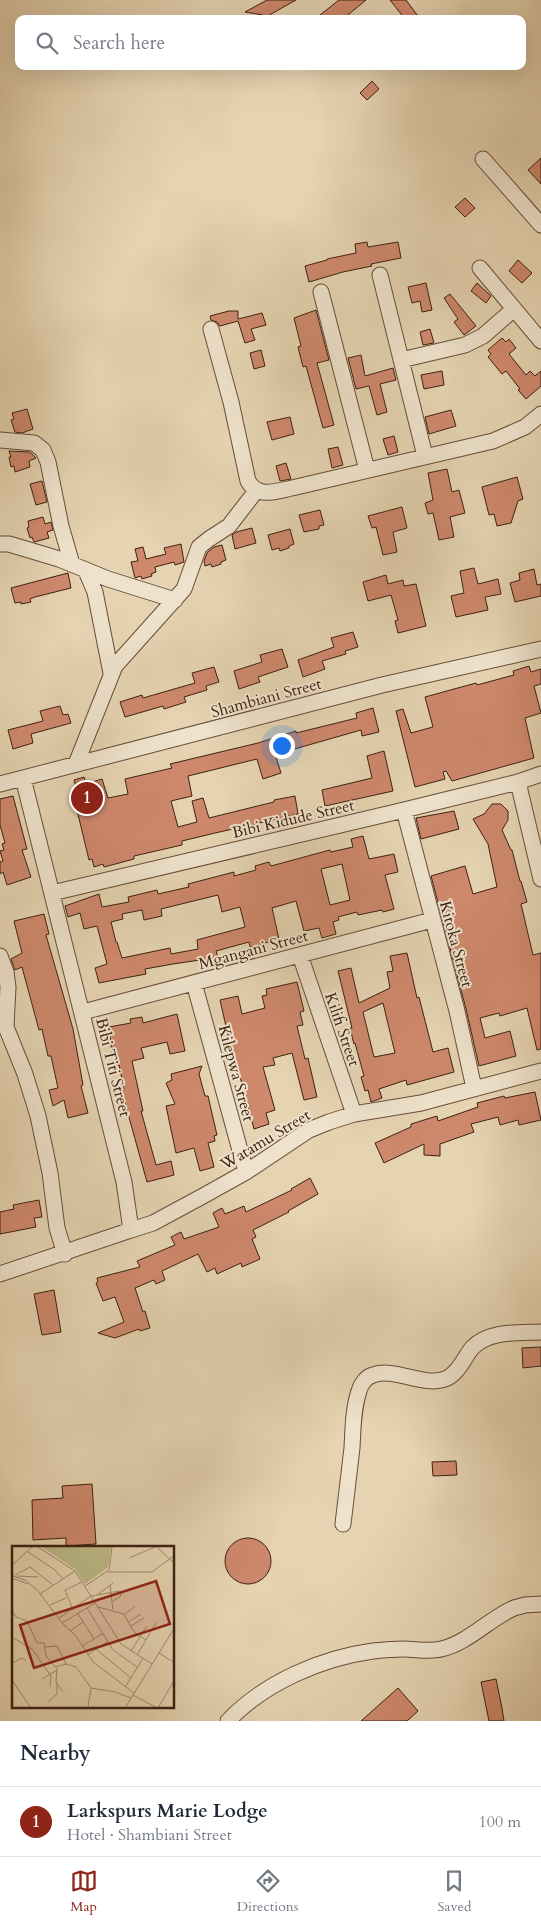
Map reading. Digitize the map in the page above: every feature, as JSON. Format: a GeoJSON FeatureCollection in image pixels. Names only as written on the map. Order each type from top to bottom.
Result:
{"type":"FeatureCollection","features":[{"type":"Feature","properties":{"kind":"street"},"geometry":{"type":"LineString","coordinates":[[483,159],[541,225]]}},
{"type":"Feature","properties":{"kind":"street"},"geometry":{"type":"LineString","coordinates":[[480,268],[541,341]]}},
{"type":"Feature","properties":{"kind":"street"},"geometry":{"type":"LineString","coordinates":[[380,275],[425,456]]}},
{"type":"Feature","properties":{"kind":"street"},"geometry":{"type":"LineString","coordinates":[[321,292],[367,470]]}},
{"type":"Feature","properties":{"kind":"street"},"geometry":{"type":"LineString","coordinates":[[401,360],[465,345],[482,336],[514,309]]}},
{"type":"Feature","properties":{"kind":"street"},"geometry":{"type":"LineString","coordinates":[[211,329],[231,402],[248,481],[256,491],[266,493],[425,456],[473,447],[500,439],[525,427],[541,414]]}},
{"type":"Feature","properties":{"kind":"street"},"geometry":{"type":"LineString","coordinates":[[0,440],[34,443],[43,450],[48,462],[61,526],[72,564]]}},
{"type":"Feature","properties":{"kind":"street"},"geometry":{"type":"LineString","coordinates":[[76,764],[115,666],[184,589],[199,547],[229,526],[256,491]]}},
{"type":"Feature","properties":{"kind":"street"},"geometry":{"type":"LineString","coordinates":[[3,540],[72,564],[86,571],[175,600]]}},
{"type":"Feature","properties":{"kind":"street"},"geometry":{"type":"LineString","coordinates":[[86,571],[96,592],[111,673]]}},
{"type":"Feature","properties":{"kind":"street","name":"Shambiani Street"},"geometry":{"type":"LineString","coordinates":[[0,784],[373,688],[541,649]]}},
{"type":"Feature","properties":{"kind":"street","name":"Bibi Kidude Street"},"geometry":{"type":"LineString","coordinates":[[52,893],[404,810],[518,782],[541,774]]}},
{"type":"Feature","properties":{"kind":"street","name":"Bibi Titi Street"},"geometry":{"type":"LineString","coordinates":[[22,778],[83,1012],[124,1182],[132,1230]]}},
{"type":"Feature","properties":{"kind":"street"},"geometry":{"type":"LineString","coordinates":[[518,782],[541,879]]}},
{"type":"Feature","properties":{"kind":"street","name":"Kitoka Street"},"geometry":{"type":"LineString","coordinates":[[404,810],[457,1011],[474,1088]]}},
{"type":"Feature","properties":{"kind":"street","name":"Mgangani Street"},"geometry":{"type":"LineString","coordinates":[[83,1012],[432,920]]}},
{"type":"Feature","properties":{"kind":"street","name":"Kilifi Street"},"geometry":{"type":"LineString","coordinates":[[300,954],[354,1114]]}},
{"type":"Feature","properties":{"kind":"street"},"geometry":{"type":"LineString","coordinates":[[0,956],[6,972],[8,987],[6,1028],[25,1074],[38,1116],[50,1173],[57,1228],[65,1254]]}},
{"type":"Feature","properties":{"kind":"street","name":"Kilepwa Street"},"geometry":{"type":"LineString","coordinates":[[194,983],[246,1172]]}},
{"type":"Feature","properties":{"kind":"street","name":"Watamu Street"},"geometry":{"type":"LineString","coordinates":[[132,1230],[153,1223],[246,1172],[310,1130],[354,1114],[421,1103],[541,1071]]}},
{"type":"Feature","properties":{"kind":"street"},"geometry":{"type":"LineString","coordinates":[[0,1274],[65,1254],[132,1230]]}},
{"type":"Feature","properties":{"kind":"street"},"geometry":{"type":"LineString","coordinates":[[343,1524],[355,1412],[362,1382],[373,1375],[383,1374],[430,1380],[447,1378],[453,1374],[472,1348],[490,1336],[541,1332]]}},
{"type":"Feature","properties":{"kind":"street"},"geometry":{"type":"LineString","coordinates":[[228,1721],[242,1706],[262,1692],[312,1668],[342,1657],[373,1651],[442,1649],[454,1644],[508,1610],[525,1605],[541,1604]]}},
{"type":"Feature","properties":{"kind":"building"},"geometry":{"type":"Polygon","coordinates":[[[267,0],[296,0],[269,15],[245,12],[267,0]]]}},
{"type":"Feature","properties":{"kind":"building"},"geometry":{"type":"Polygon","coordinates":[[[339,0],[366,0],[348,15],[320,15],[339,0]]]}},
{"type":"Feature","properties":{"kind":"building"},"geometry":{"type":"Polygon","coordinates":[[[390,0],[406,0],[417,15],[402,15],[390,0]]]}},
{"type":"Feature","properties":{"kind":"building"},"geometry":{"type":"Polygon","coordinates":[[[372,81],[379,89],[367,100],[360,93],[372,81]]]}},
{"type":"Feature","properties":{"kind":"building"},"geometry":{"type":"Polygon","coordinates":[[[541,158],[541,184],[528,170],[541,158]]]}},
{"type":"Feature","properties":{"kind":"building"},"geometry":{"type":"Polygon","coordinates":[[[465,198],[475,208],[465,217],[455,207],[465,198]]]}},
{"type":"Feature","properties":{"kind":"building"},"geometry":{"type":"Polygon","coordinates":[[[367,242],[368,247],[398,242],[401,258],[371,264],[372,266],[309,282],[305,266],[356,253],[355,244],[367,242]]]}},
{"type":"Feature","properties":{"kind":"building"},"geometry":{"type":"Polygon","coordinates":[[[518,260],[532,273],[522,283],[509,271],[518,260]]]}},
{"type":"Feature","properties":{"kind":"building"},"geometry":{"type":"Polygon","coordinates":[[[426,283],[432,310],[422,312],[420,301],[412,303],[408,287],[426,283]]]}},
{"type":"Feature","properties":{"kind":"building"},"geometry":{"type":"Polygon","coordinates":[[[477,283],[491,296],[486,303],[471,291],[477,283]]]}},
{"type":"Feature","properties":{"kind":"building"},"geometry":{"type":"Polygon","coordinates":[[[450,294],[476,326],[464,335],[454,322],[458,319],[444,298],[450,294]]]}},
{"type":"Feature","properties":{"kind":"building"},"geometry":{"type":"Polygon","coordinates":[[[316,310],[329,360],[317,363],[334,425],[323,428],[306,366],[303,367],[298,347],[301,346],[294,318],[316,310]]]}},
{"type":"Feature","properties":{"kind":"building"},"geometry":{"type":"Polygon","coordinates":[[[229,311],[238,311],[238,319],[262,313],[266,325],[251,329],[255,340],[245,343],[238,321],[220,326],[217,322],[211,320],[210,316],[229,311]]]}},
{"type":"Feature","properties":{"kind":"building"},"geometry":{"type":"Polygon","coordinates":[[[430,329],[434,343],[423,345],[420,332],[430,329]]]}},
{"type":"Feature","properties":{"kind":"building"},"geometry":{"type":"Polygon","coordinates":[[[502,338],[506,342],[509,339],[516,348],[509,354],[526,375],[530,371],[535,376],[541,371],[541,386],[526,399],[506,371],[502,374],[488,357],[491,354],[488,350],[502,338]]]}},
{"type":"Feature","properties":{"kind":"building"},"geometry":{"type":"Polygon","coordinates":[[[261,350],[265,366],[254,369],[250,353],[261,350]]]}},
{"type":"Feature","properties":{"kind":"building"},"geometry":{"type":"Polygon","coordinates":[[[361,355],[365,376],[393,368],[396,380],[380,384],[387,412],[377,415],[369,386],[356,389],[348,358],[361,355]]]}},
{"type":"Feature","properties":{"kind":"building"},"geometry":{"type":"Polygon","coordinates":[[[442,371],[444,385],[424,389],[421,375],[442,371]]]}},
{"type":"Feature","properties":{"kind":"building"},"geometry":{"type":"Polygon","coordinates":[[[27,409],[33,429],[22,433],[15,432],[11,420],[14,419],[12,413],[27,409]]]}},
{"type":"Feature","properties":{"kind":"building"},"geometry":{"type":"Polygon","coordinates":[[[451,410],[456,426],[429,434],[425,417],[451,410]]]}},
{"type":"Feature","properties":{"kind":"building"},"geometry":{"type":"Polygon","coordinates":[[[290,417],[294,434],[272,440],[267,422],[290,417]]]}},
{"type":"Feature","properties":{"kind":"building"},"geometry":{"type":"Polygon","coordinates":[[[394,436],[398,452],[388,455],[383,439],[394,436]]]}},
{"type":"Feature","properties":{"kind":"building"},"geometry":{"type":"Polygon","coordinates":[[[338,447],[343,465],[332,468],[328,449],[338,447]]]}},
{"type":"Feature","properties":{"kind":"building"},"geometry":{"type":"Polygon","coordinates":[[[9,451],[30,452],[36,458],[29,461],[30,467],[15,472],[14,466],[11,467],[9,451]]]}},
{"type":"Feature","properties":{"kind":"building"},"geometry":{"type":"Polygon","coordinates":[[[286,463],[291,479],[280,481],[276,466],[286,463]]]}},
{"type":"Feature","properties":{"kind":"building"},"geometry":{"type":"Polygon","coordinates":[[[447,469],[452,492],[459,490],[465,513],[450,517],[454,537],[439,540],[433,513],[428,514],[425,503],[433,500],[428,473],[447,469]]]}},
{"type":"Feature","properties":{"kind":"building"},"geometry":{"type":"Polygon","coordinates":[[[517,477],[523,499],[518,501],[511,523],[497,526],[494,514],[489,515],[482,487],[517,477]]]}},
{"type":"Feature","properties":{"kind":"building"},"geometry":{"type":"Polygon","coordinates":[[[42,481],[47,502],[36,505],[30,484],[42,481]]]}},
{"type":"Feature","properties":{"kind":"building"},"geometry":{"type":"Polygon","coordinates":[[[402,507],[407,528],[393,532],[397,552],[383,555],[376,527],[372,528],[368,516],[402,507]]]}},
{"type":"Feature","properties":{"kind":"building"},"geometry":{"type":"Polygon","coordinates":[[[320,510],[324,525],[319,526],[319,529],[304,532],[299,515],[320,510]]]}},
{"type":"Feature","properties":{"kind":"building"},"geometry":{"type":"Polygon","coordinates":[[[43,517],[45,524],[51,522],[53,530],[47,532],[49,538],[34,542],[32,537],[30,538],[27,528],[29,527],[28,521],[43,517]]]}},
{"type":"Feature","properties":{"kind":"building"},"geometry":{"type":"Polygon","coordinates":[[[252,528],[256,543],[235,549],[232,535],[236,532],[252,528]]]}},
{"type":"Feature","properties":{"kind":"building"},"geometry":{"type":"Polygon","coordinates":[[[290,529],[294,544],[280,551],[279,548],[272,550],[268,535],[290,529]]]}},
{"type":"Feature","properties":{"kind":"building"},"geometry":{"type":"Polygon","coordinates":[[[181,544],[184,562],[175,565],[174,562],[155,567],[156,572],[151,574],[152,576],[142,579],[141,576],[135,578],[131,562],[138,561],[135,549],[143,547],[146,559],[166,554],[164,548],[181,544]]]}},
{"type":"Feature","properties":{"kind":"building"},"geometry":{"type":"Polygon","coordinates":[[[222,545],[226,560],[212,567],[211,564],[205,566],[204,561],[207,553],[214,547],[222,545]]]}},
{"type":"Feature","properties":{"kind":"building"},"geometry":{"type":"Polygon","coordinates":[[[474,568],[478,584],[498,579],[501,594],[485,597],[488,610],[456,617],[451,596],[464,593],[460,571],[474,568]]]}},
{"type":"Feature","properties":{"kind":"building"},"geometry":{"type":"Polygon","coordinates":[[[534,569],[537,585],[541,584],[541,596],[515,602],[510,583],[520,580],[519,573],[534,569]]]}},
{"type":"Feature","properties":{"kind":"building"},"geometry":{"type":"Polygon","coordinates":[[[68,573],[71,588],[35,597],[30,599],[31,602],[15,603],[11,588],[68,573]]]}},
{"type":"Feature","properties":{"kind":"building"},"geometry":{"type":"Polygon","coordinates":[[[386,575],[388,584],[403,580],[404,586],[416,584],[426,626],[398,633],[395,621],[398,620],[391,595],[368,601],[363,582],[386,575]]]}},
{"type":"Feature","properties":{"kind":"building"},"geometry":{"type":"Polygon","coordinates":[[[353,632],[358,647],[345,651],[346,654],[322,661],[325,669],[303,677],[298,660],[334,647],[331,638],[353,632]]]}},
{"type":"Feature","properties":{"kind":"building"},"geometry":{"type":"Polygon","coordinates":[[[282,649],[288,667],[258,677],[260,682],[239,689],[234,671],[262,662],[260,655],[282,649]]]}},
{"type":"Feature","properties":{"kind":"building"},"geometry":{"type":"Polygon","coordinates":[[[529,666],[531,672],[541,669],[541,684],[534,686],[541,713],[525,718],[534,758],[452,781],[446,771],[443,772],[445,779],[415,787],[396,711],[403,709],[411,733],[433,727],[425,697],[514,675],[513,671],[529,666]]]}},
{"type":"Feature","properties":{"kind":"building"},"geometry":{"type":"Polygon","coordinates":[[[214,667],[219,682],[206,686],[207,690],[184,697],[186,702],[164,709],[163,706],[125,717],[120,702],[142,695],[143,698],[195,683],[192,673],[214,667]]]}},
{"type":"Feature","properties":{"kind":"building"},"geometry":{"type":"Polygon","coordinates":[[[60,706],[63,715],[68,714],[71,723],[31,734],[33,743],[13,749],[8,730],[43,721],[40,711],[60,706]]]}},
{"type":"Feature","properties":{"kind":"building"},"geometry":{"type":"Polygon","coordinates":[[[373,708],[379,732],[362,736],[361,730],[277,754],[278,756],[276,757],[281,773],[263,779],[257,759],[188,776],[192,796],[171,801],[178,827],[197,822],[192,801],[203,798],[209,818],[295,796],[298,814],[288,816],[289,822],[278,824],[277,819],[182,841],[182,845],[134,856],[134,859],[104,867],[103,864],[94,867],[92,859],[89,860],[76,806],[81,804],[74,780],[84,777],[86,784],[102,779],[108,798],[128,794],[125,779],[172,768],[170,764],[258,743],[296,731],[296,733],[357,718],[356,713],[373,708]]]}},
{"type":"Feature","properties":{"kind":"building"},"geometry":{"type":"Polygon","coordinates":[[[384,751],[393,791],[325,806],[322,790],[372,778],[367,756],[384,751]]]}},
{"type":"Feature","properties":{"kind":"building"},"geometry":{"type":"Polygon","coordinates":[[[13,796],[27,849],[22,850],[31,877],[7,885],[3,872],[0,874],[0,862],[3,861],[0,851],[4,850],[2,844],[5,843],[0,825],[0,799],[13,796]]]}},
{"type":"Feature","properties":{"kind":"building"},"geometry":{"type":"Polygon","coordinates":[[[492,804],[501,804],[508,811],[508,820],[502,830],[512,850],[527,902],[521,904],[533,955],[541,953],[541,1049],[537,1050],[527,1008],[500,1016],[499,1013],[480,1018],[485,1038],[510,1031],[516,1056],[479,1066],[431,876],[465,866],[473,894],[497,887],[488,844],[473,819],[484,814],[492,804]]]}},
{"type":"Feature","properties":{"kind":"building"},"geometry":{"type":"Polygon","coordinates":[[[454,811],[459,829],[421,839],[416,818],[454,811]]]}},
{"type":"Feature","properties":{"kind":"building"},"geometry":{"type":"Polygon","coordinates":[[[363,836],[369,859],[394,854],[398,872],[385,875],[394,909],[358,915],[357,912],[338,917],[339,920],[333,922],[336,934],[322,938],[319,928],[304,931],[296,901],[272,908],[279,939],[250,947],[249,942],[216,951],[219,960],[201,965],[200,960],[173,964],[145,969],[146,974],[99,983],[95,968],[107,964],[97,926],[84,929],[80,913],[68,917],[65,906],[99,894],[102,907],[129,902],[128,897],[157,890],[158,894],[189,887],[188,884],[234,872],[234,876],[256,870],[255,866],[269,862],[271,866],[330,850],[331,852],[353,847],[351,839],[363,836]],[[342,864],[321,869],[330,905],[350,900],[342,864]],[[218,895],[161,909],[162,916],[144,920],[142,910],[122,914],[123,919],[111,922],[122,958],[170,948],[171,954],[198,949],[197,940],[245,927],[240,907],[222,912],[218,895]]]}},
{"type":"Feature","properties":{"kind":"building"},"geometry":{"type":"Polygon","coordinates":[[[44,914],[49,934],[46,935],[73,1029],[83,1085],[81,1086],[88,1113],[68,1118],[64,1100],[53,1106],[49,1090],[58,1088],[51,1056],[48,1056],[42,1029],[39,1030],[22,967],[15,970],[11,959],[22,953],[14,921],[44,914]]]}},
{"type":"Feature","properties":{"kind":"building"},"geometry":{"type":"Polygon","coordinates":[[[407,953],[417,998],[419,997],[433,1052],[448,1048],[454,1072],[407,1085],[406,1080],[379,1089],[382,1098],[371,1102],[368,1090],[365,1091],[361,1077],[364,1076],[350,1028],[352,1028],[338,971],[351,968],[359,1003],[390,988],[387,972],[393,971],[390,956],[407,953]],[[383,1003],[363,1012],[374,1057],[395,1053],[383,1003]]]}},
{"type":"Feature","properties":{"kind":"building"},"geometry":{"type":"Polygon","coordinates":[[[297,982],[304,1011],[300,1012],[303,1025],[297,1026],[305,1059],[308,1058],[317,1097],[304,1100],[292,1053],[273,1058],[275,1065],[263,1067],[275,1110],[266,1113],[269,1124],[254,1129],[239,1073],[236,1074],[232,1062],[220,1000],[238,996],[242,1014],[265,1008],[262,996],[267,995],[266,989],[297,982]]]}},
{"type":"Feature","properties":{"kind":"building"},"geometry":{"type":"Polygon","coordinates":[[[177,1014],[185,1051],[170,1054],[167,1042],[141,1048],[144,1058],[132,1061],[143,1111],[141,1111],[156,1165],[171,1161],[174,1175],[147,1182],[125,1103],[119,1065],[117,1066],[115,1054],[112,1055],[109,1027],[131,1023],[130,1019],[142,1017],[143,1023],[177,1014]]]}},
{"type":"Feature","properties":{"kind":"building"},"geometry":{"type":"Polygon","coordinates":[[[202,1066],[199,1074],[205,1096],[208,1096],[217,1135],[214,1136],[215,1141],[208,1143],[214,1167],[200,1171],[194,1148],[176,1153],[166,1106],[175,1104],[166,1083],[172,1080],[171,1074],[202,1066]]]}},
{"type":"Feature","properties":{"kind":"building"},"geometry":{"type":"Polygon","coordinates":[[[535,1092],[541,1120],[519,1125],[518,1120],[500,1125],[498,1117],[471,1124],[474,1132],[440,1144],[440,1156],[424,1155],[424,1144],[384,1163],[375,1143],[411,1127],[411,1124],[437,1116],[438,1121],[478,1107],[477,1103],[504,1096],[505,1098],[535,1092]]]}},
{"type":"Feature","properties":{"kind":"building"},"geometry":{"type":"Polygon","coordinates":[[[310,1178],[318,1194],[289,1212],[253,1230],[256,1237],[252,1239],[260,1259],[242,1267],[241,1263],[217,1274],[215,1268],[207,1272],[198,1254],[162,1271],[165,1280],[156,1284],[154,1280],[135,1288],[150,1328],[140,1331],[139,1329],[115,1338],[98,1333],[124,1322],[115,1297],[103,1301],[96,1283],[98,1282],[97,1278],[140,1267],[137,1261],[175,1245],[171,1237],[181,1232],[184,1239],[219,1227],[213,1213],[222,1208],[225,1214],[244,1206],[246,1212],[292,1190],[310,1178]]]}},
{"type":"Feature","properties":{"kind":"building"},"geometry":{"type":"Polygon","coordinates":[[[39,1200],[42,1217],[34,1218],[36,1227],[0,1234],[0,1212],[14,1209],[13,1205],[39,1200]]]}},
{"type":"Feature","properties":{"kind":"building"},"geometry":{"type":"Polygon","coordinates":[[[54,1290],[61,1332],[42,1335],[34,1294],[54,1290]]]}},
{"type":"Feature","properties":{"kind":"building"},"geometry":{"type":"Polygon","coordinates":[[[541,1347],[541,1366],[523,1368],[522,1348],[541,1347]]]}},
{"type":"Feature","properties":{"kind":"building"},"geometry":{"type":"Polygon","coordinates":[[[456,1461],[457,1475],[433,1476],[432,1462],[456,1461]]]}},
{"type":"Feature","properties":{"kind":"building"},"geometry":{"type":"Polygon","coordinates":[[[92,1484],[96,1544],[66,1546],[66,1538],[33,1540],[32,1500],[63,1498],[62,1486],[92,1484]]]}},
{"type":"Feature","properties":{"kind":"building"},"geometry":{"type":"Polygon","coordinates":[[[248,1538],[261,1542],[267,1548],[271,1561],[267,1574],[261,1580],[248,1584],[235,1580],[229,1574],[225,1561],[229,1548],[235,1542],[248,1538]]]}},
{"type":"Feature","properties":{"kind":"building"},"geometry":{"type":"Polygon","coordinates":[[[496,1679],[504,1721],[489,1721],[481,1682],[496,1679]]]}},
{"type":"Feature","properties":{"kind":"building"},"geometry":{"type":"Polygon","coordinates":[[[398,1688],[418,1711],[407,1721],[361,1721],[398,1688]]]}},
{"type":"Feature","properties":{"kind":"place","name":"Larkspurs Marie Lodge"},"geometry":{"type":"Point","coordinates":[87,798]}}]}
